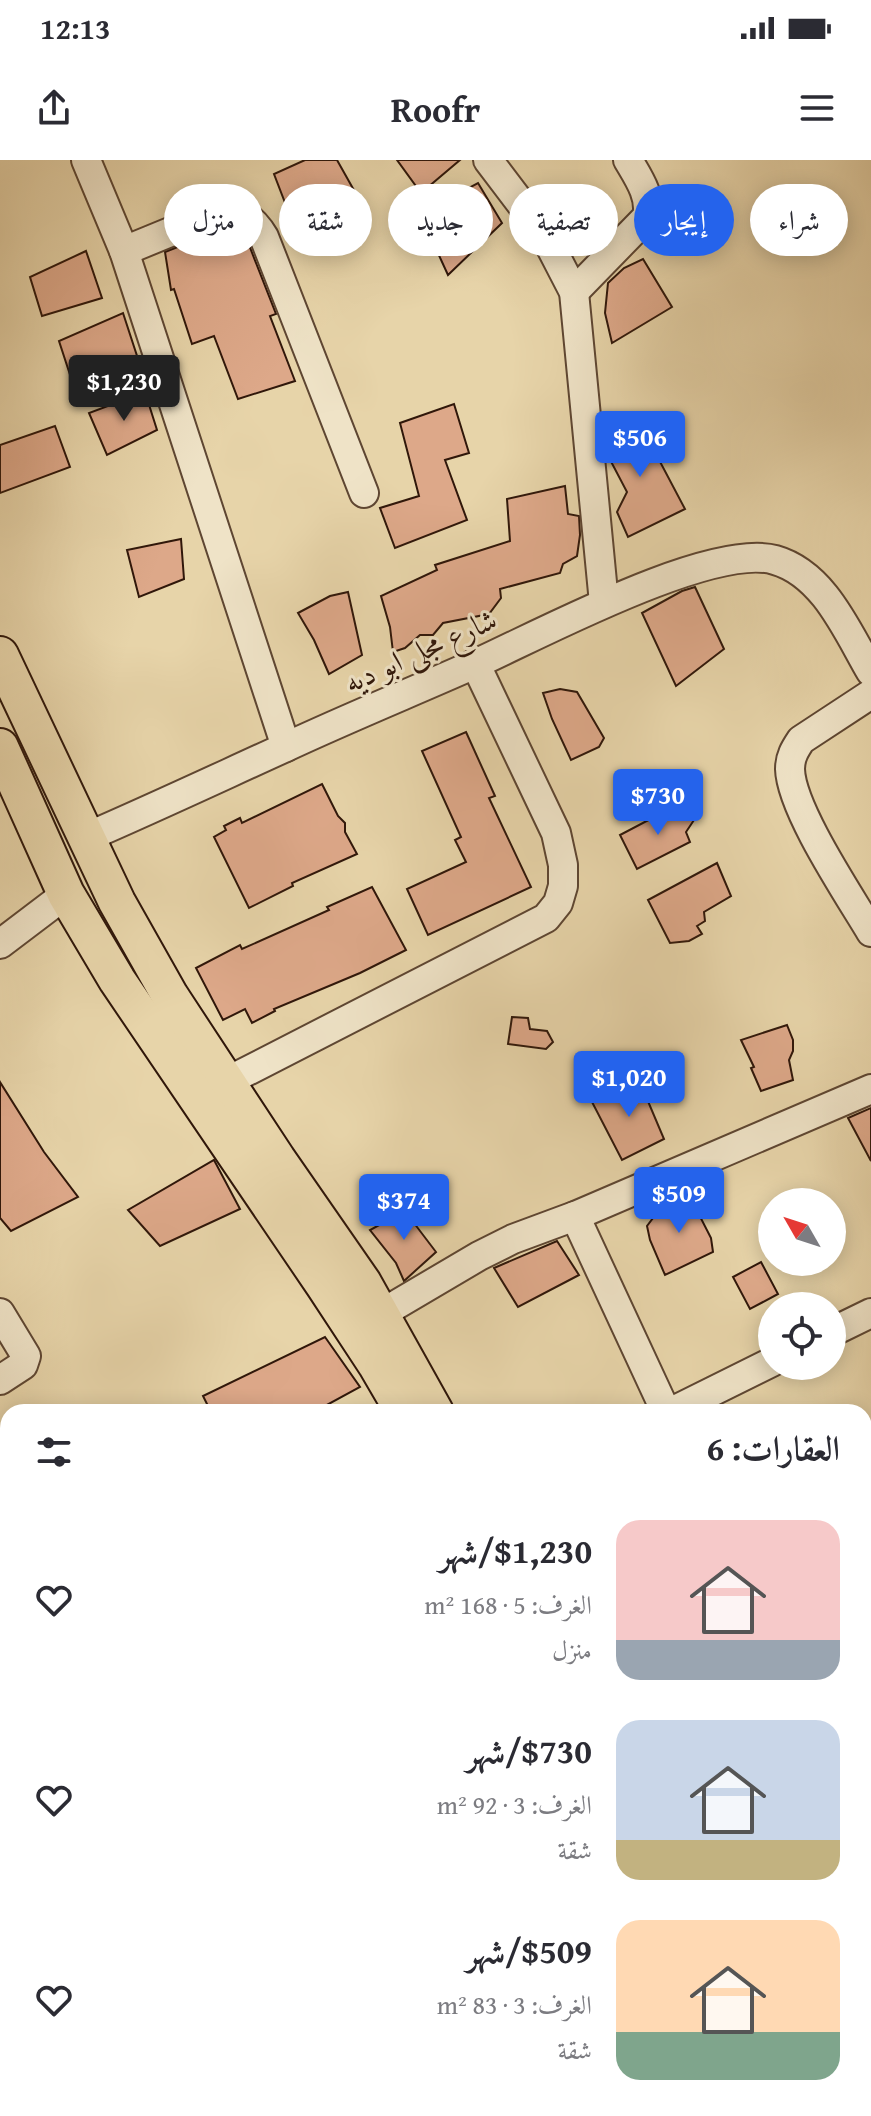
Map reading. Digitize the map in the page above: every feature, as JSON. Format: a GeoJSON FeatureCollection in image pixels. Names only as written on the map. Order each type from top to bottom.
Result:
{"type":"FeatureCollection","features":[{"type":"Feature","properties":{"kind":"main road"},"geometry":{"type":"LineString","coordinates":[[0,655],[117,902],[170,996],[363,1283],[430,1404]]}},
{"type":"Feature","properties":{"kind":"main road"},"geometry":{"type":"LineString","coordinates":[[0,747],[66,894],[117,980],[341,1311],[399,1404]]}},
{"type":"Feature","properties":{"kind":"street"},"geometry":{"type":"LineString","coordinates":[[86,160],[124,251],[286,747]]}},
{"type":"Feature","properties":{"kind":"street"},"geometry":{"type":"LineString","coordinates":[[488,160],[544,234],[574,292],[604,603]]}},
{"type":"Feature","properties":{"kind":"street"},"geometry":{"type":"LineString","coordinates":[[574,292],[647,217],[648,203],[628,160]]}},
{"type":"Feature","properties":{"kind":"street"},"geometry":{"type":"LineString","coordinates":[[124,251],[214,214],[241,213],[251,219],[264,237],[364,493]]}},
{"type":"Feature","properties":{"kind":"street","name":"شارع مجلى ابو ديه"},"geometry":{"type":"LineString","coordinates":[[87,837],[604,603],[703,566],[757,557],[789,565],[815,584],[832,606],[871,672]]}},
{"type":"Feature","properties":{"kind":"street"},"geometry":{"type":"LineString","coordinates":[[226,1082],[546,918],[558,903],[563,865],[556,833],[475,663]]}},
{"type":"Feature","properties":{"kind":"street"},"geometry":{"type":"LineString","coordinates":[[871,694],[801,740],[790,765],[798,799],[823,851],[871,932]]}},
{"type":"Feature","properties":{"kind":"street"},"geometry":{"type":"LineString","coordinates":[[0,944],[66,894]]}},
{"type":"Feature","properties":{"kind":"street"},"geometry":{"type":"LineString","coordinates":[[379,1315],[479,1256],[871,1089]]}},
{"type":"Feature","properties":{"kind":"street"},"geometry":{"type":"LineString","coordinates":[[575,1216],[664,1404]]}},
{"type":"Feature","properties":{"kind":"street"},"geometry":{"type":"LineString","coordinates":[[0,1313],[26,1356],[23,1365],[0,1380]]}},
{"type":"Feature","properties":{"kind":"street"},"geometry":{"type":"LineString","coordinates":[[846,1325],[871,1313]]}},
{"type":"Feature","properties":{"kind":"street"},"geometry":{"type":"LineString","coordinates":[[685,1404],[758,1369]]}},
{"type":"Feature","properties":{"kind":"building"},"geometry":{"type":"Polygon","coordinates":[[[305,160],[337,160],[350,184],[279,184],[279,187],[274,174],[305,160]]]}},
{"type":"Feature","properties":{"kind":"building"},"geometry":{"type":"Polygon","coordinates":[[[397,160],[460,160],[432,184],[414,184],[397,160]]]}},
{"type":"Feature","properties":{"kind":"building"},"geometry":{"type":"Polygon","coordinates":[[[493,208],[502,223],[493,232],[493,208]]]}},
{"type":"Feature","properties":{"kind":"building"},"geometry":{"type":"Polygon","coordinates":[[[86,251],[102,298],[42,316],[30,277],[86,251]]]}},
{"type":"Feature","properties":{"kind":"building"},"geometry":{"type":"Polygon","coordinates":[[[166,256],[253,256],[276,314],[270,316],[295,381],[238,399],[214,336],[192,344],[174,289],[171,290],[166,256]]]}},
{"type":"Feature","properties":{"kind":"building"},"geometry":{"type":"Polygon","coordinates":[[[439,256],[468,256],[448,275],[439,256]]]}},
{"type":"Feature","properties":{"kind":"building"},"geometry":{"type":"Polygon","coordinates":[[[643,259],[672,307],[612,343],[605,313],[608,283],[624,268],[643,259]]]}},
{"type":"Feature","properties":{"kind":"building"},"geometry":{"type":"Polygon","coordinates":[[[123,313],[139,362],[74,387],[59,341],[123,313]]]}},
{"type":"Feature","properties":{"kind":"building"},"geometry":{"type":"Polygon","coordinates":[[[145,392],[157,430],[107,455],[89,413],[145,392]]]}},
{"type":"Feature","properties":{"kind":"building"},"geometry":{"type":"Polygon","coordinates":[[[454,404],[469,453],[445,460],[467,520],[395,548],[380,508],[419,496],[400,423],[454,404]]]}},
{"type":"Feature","properties":{"kind":"building"},"geometry":{"type":"Polygon","coordinates":[[[638,420],[685,509],[628,537],[617,512],[627,492],[606,452],[604,431],[638,420]]]}},
{"type":"Feature","properties":{"kind":"building"},"geometry":{"type":"Polygon","coordinates":[[[55,426],[70,467],[0,493],[0,445],[55,426]]]}},
{"type":"Feature","properties":{"kind":"building"},"geometry":{"type":"Polygon","coordinates":[[[565,486],[568,514],[579,516],[580,535],[577,556],[563,564],[560,573],[500,589],[501,598],[489,614],[443,623],[433,635],[420,635],[405,648],[393,652],[381,596],[437,570],[435,565],[510,541],[507,499],[565,486]]]}},
{"type":"Feature","properties":{"kind":"building"},"geometry":{"type":"Polygon","coordinates":[[[181,539],[184,579],[139,597],[127,550],[181,539]]]}},
{"type":"Feature","properties":{"kind":"building"},"geometry":{"type":"Polygon","coordinates":[[[695,587],[724,649],[676,686],[642,613],[695,587]]]}},
{"type":"Feature","properties":{"kind":"building"},"geometry":{"type":"Polygon","coordinates":[[[348,592],[362,655],[329,674],[298,613],[330,596],[348,592]]]}},
{"type":"Feature","properties":{"kind":"building"},"geometry":{"type":"Polygon","coordinates":[[[560,689],[577,692],[604,738],[599,747],[571,760],[543,693],[560,689]]]}},
{"type":"Feature","properties":{"kind":"building"},"geometry":{"type":"Polygon","coordinates":[[[466,732],[495,796],[489,798],[531,887],[428,935],[407,889],[466,862],[455,840],[461,837],[422,751],[466,732]]]}},
{"type":"Feature","properties":{"kind":"building"},"geometry":{"type":"Polygon","coordinates":[[[322,784],[338,816],[345,823],[345,832],[357,854],[292,883],[293,886],[249,908],[214,837],[226,830],[224,826],[240,818],[242,823],[322,784]]]}},
{"type":"Feature","properties":{"kind":"building"},"geometry":{"type":"Polygon","coordinates":[[[675,806],[680,814],[696,817],[686,832],[690,842],[637,869],[620,835],[675,806]]]}},
{"type":"Feature","properties":{"kind":"building"},"geometry":{"type":"Polygon","coordinates":[[[717,863],[731,896],[704,912],[705,921],[697,926],[702,934],[689,941],[670,943],[648,900],[717,863]]]}},
{"type":"Feature","properties":{"kind":"building"},"geometry":{"type":"Polygon","coordinates":[[[372,887],[406,950],[274,1009],[252,1023],[245,1009],[223,1020],[196,968],[240,945],[242,949],[329,910],[327,907],[372,887]]]}},
{"type":"Feature","properties":{"kind":"building"},"geometry":{"type":"Polygon","coordinates":[[[512,1017],[528,1018],[530,1029],[547,1031],[553,1042],[546,1049],[508,1044],[512,1017]]]}},
{"type":"Feature","properties":{"kind":"building"},"geometry":{"type":"Polygon","coordinates":[[[787,1025],[793,1040],[789,1060],[793,1080],[761,1091],[741,1040],[787,1025]]]}},
{"type":"Feature","properties":{"kind":"building"},"geometry":{"type":"Polygon","coordinates":[[[639,1080],[664,1139],[622,1160],[591,1100],[639,1080]]]}},
{"type":"Feature","properties":{"kind":"building"},"geometry":{"type":"Polygon","coordinates":[[[0,1082],[44,1152],[78,1197],[11,1231],[0,1218],[0,1082]]]}},
{"type":"Feature","properties":{"kind":"building"},"geometry":{"type":"Polygon","coordinates":[[[871,1108],[871,1161],[848,1118],[871,1108]]]}},
{"type":"Feature","properties":{"kind":"building"},"geometry":{"type":"Polygon","coordinates":[[[214,1160],[240,1209],[160,1246],[128,1210],[214,1160]]]}},
{"type":"Feature","properties":{"kind":"building"},"geometry":{"type":"Polygon","coordinates":[[[689,1195],[711,1238],[713,1252],[665,1275],[647,1226],[666,1201],[689,1195]]]}},
{"type":"Feature","properties":{"kind":"building"},"geometry":{"type":"Polygon","coordinates":[[[395,1198],[436,1252],[404,1281],[396,1263],[370,1230],[392,1218],[395,1198]]]}},
{"type":"Feature","properties":{"kind":"building"},"geometry":{"type":"Polygon","coordinates":[[[557,1241],[579,1275],[518,1307],[494,1268],[557,1241]]]}},
{"type":"Feature","properties":{"kind":"building"},"geometry":{"type":"Polygon","coordinates":[[[758,1264],[758,1276],[768,1276],[777,1292],[758,1292],[758,1305],[750,1309],[733,1277],[758,1264]]]}},
{"type":"Feature","properties":{"kind":"building"},"geometry":{"type":"Polygon","coordinates":[[[325,1337],[360,1387],[329,1404],[207,1404],[203,1396],[325,1337]]]}}]}
